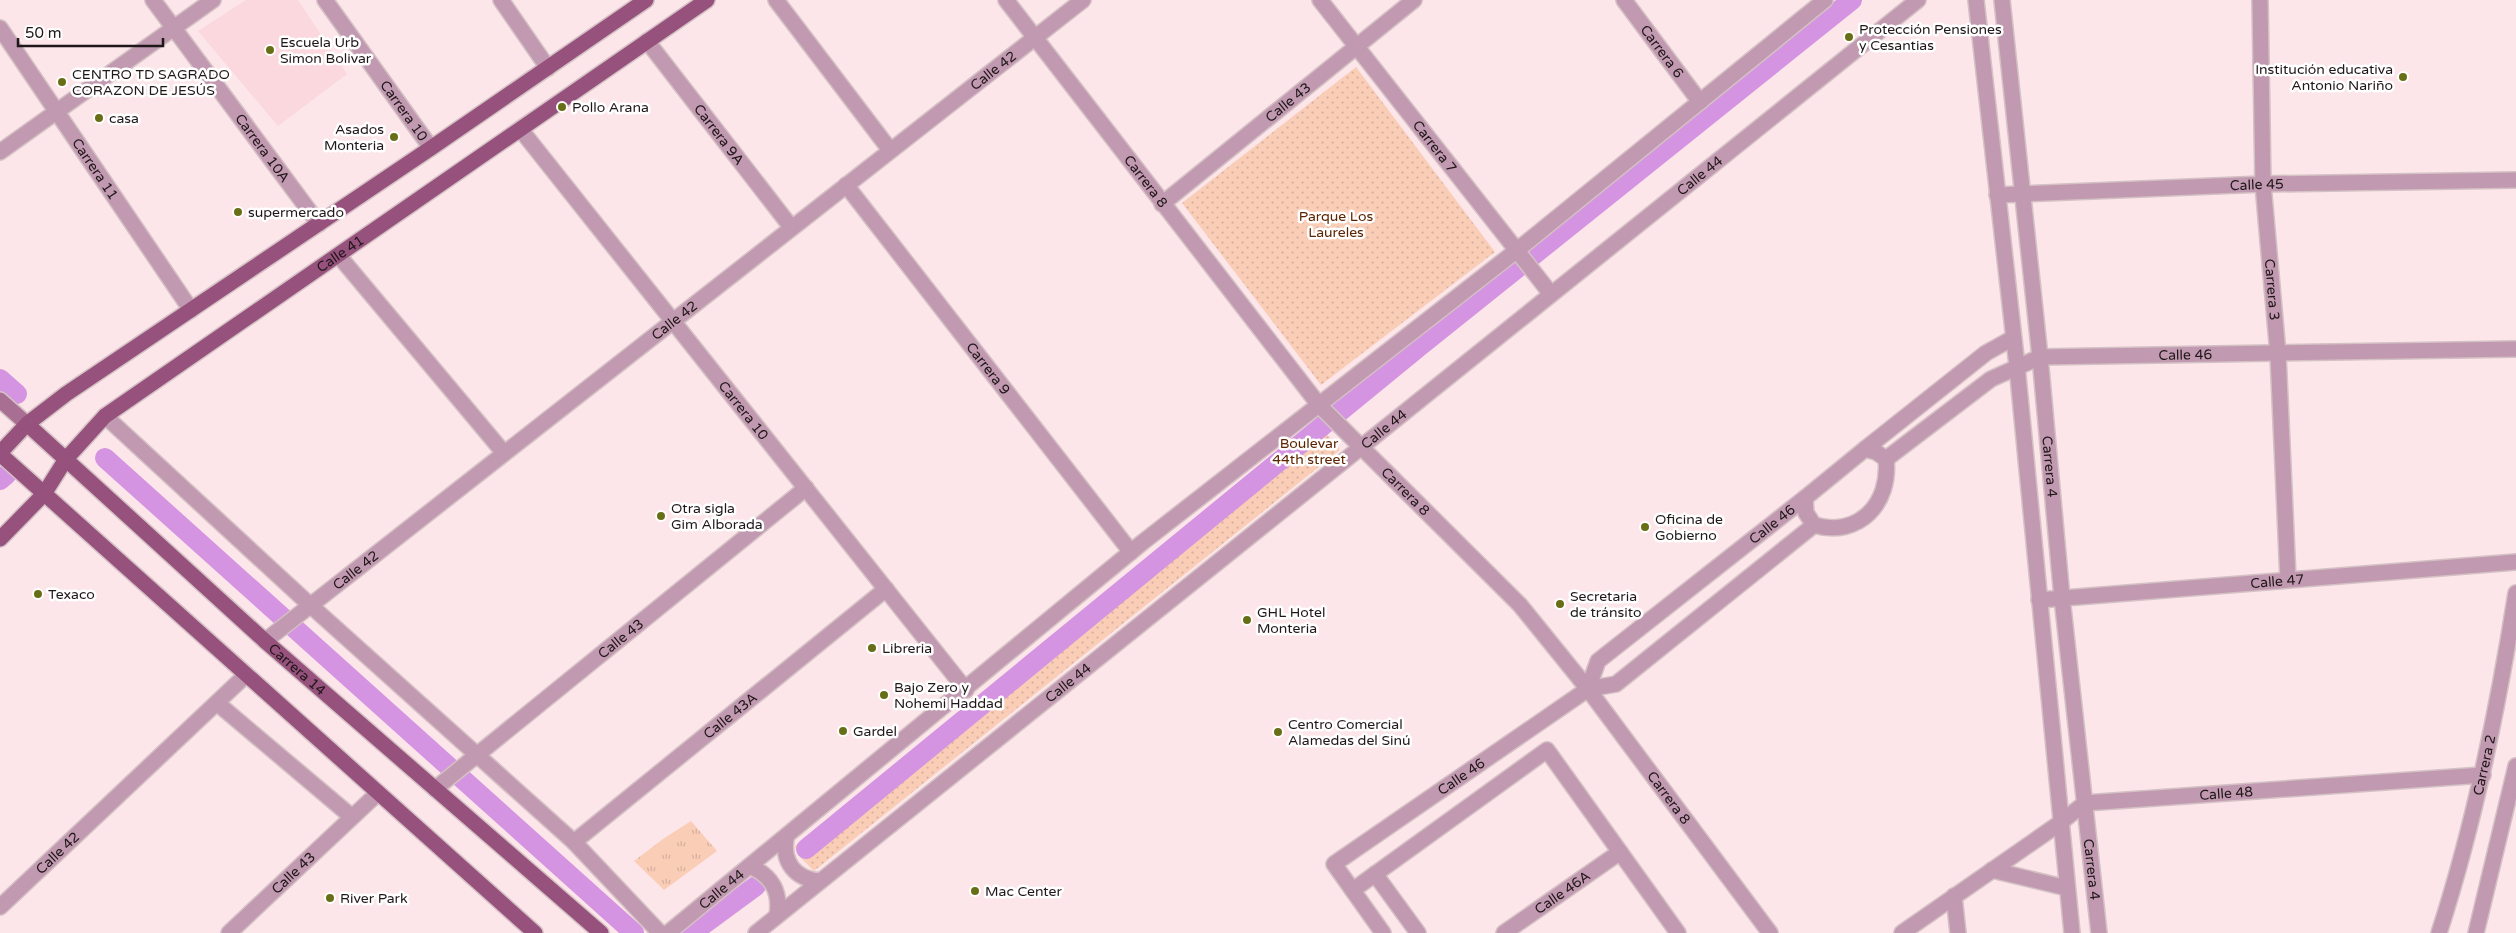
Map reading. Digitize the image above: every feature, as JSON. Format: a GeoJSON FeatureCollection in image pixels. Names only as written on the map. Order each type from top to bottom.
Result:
{"type":"FeatureCollection","features":[{"type":"Feature","properties":{"kind":"main road"},"geometry":{"type":"LineString","coordinates":[[535,933],[0,453],[27,424],[66,394],[431,148],[646,0]]}},
{"type":"Feature","properties":{"kind":"main road","name":"Calle 41"},"geometry":{"type":"LineString","coordinates":[[0,539],[44,494],[66,459],[105,416],[707,0]]}},
{"type":"Feature","properties":{"kind":"main road","name":"Carrera 14"},"geometry":{"type":"LineString","coordinates":[[0,400],[265,641],[440,785],[601,933]]}},
{"type":"Feature","properties":{"kind":"street","name":"Carrera 10A"},"geometry":{"type":"LineString","coordinates":[[153,0],[319,224]]}},
{"type":"Feature","properties":{"kind":"street"},"geometry":{"type":"LineString","coordinates":[[0,152],[213,0]]}},
{"type":"Feature","properties":{"kind":"street","name":"Carrera 10"},"geometry":{"type":"LineString","coordinates":[[325,0],[431,148]]}},
{"type":"Feature","properties":{"kind":"street"},"geometry":{"type":"LineString","coordinates":[[501,0],[548,68]]}},
{"type":"Feature","properties":{"kind":"street"},"geometry":{"type":"LineString","coordinates":[[776,0],[890,150]]}},
{"type":"Feature","properties":{"kind":"street","name":"Carrera 8"},"geometry":{"type":"LineString","coordinates":[[1006,0],[1162,204],[1324,409],[1513,596],[1588,689],[1770,933]]}},
{"type":"Feature","properties":{"kind":"street","name":"Calle 42"},"geometry":{"type":"LineString","coordinates":[[265,641],[672,320],[1083,0]]}},
{"type":"Feature","properties":{"kind":"street","name":"Carrera 7"},"geometry":{"type":"LineString","coordinates":[[1320,0],[1547,288]]}},
{"type":"Feature","properties":{"kind":"street","name":"Calle 43"},"geometry":{"type":"LineString","coordinates":[[1162,204],[1414,0]]}},
{"type":"Feature","properties":{"kind":"street","name":"Carrera 6"},"geometry":{"type":"LineString","coordinates":[[1624,0],[1700,102]]}},
{"type":"Feature","properties":{"kind":"street","name":"Calle 44"},"geometry":{"type":"LineString","coordinates":[[668,933],[1132,552],[1324,409],[1520,255],[1700,102],[1825,0]]}},
{"type":"Feature","properties":{"kind":"street","name":"Calle 44"},"geometry":{"type":"LineString","coordinates":[[756,933],[1547,288],[1918,0]]}},
{"type":"Feature","properties":{"kind":"street"},"geometry":{"type":"LineString","coordinates":[[1976,0],[2017,366],[2072,933]]}},
{"type":"Feature","properties":{"kind":"street","name":"Carrera 4"},"geometry":{"type":"LineString","coordinates":[[2002,0],[2021,193],[2040,357],[2062,598],[2099,933]]}},
{"type":"Feature","properties":{"kind":"street","name":"Carrera 3"},"geometry":{"type":"LineString","coordinates":[[2260,0],[2263,184],[2278,354],[2288,579]]}},
{"type":"Feature","properties":{"kind":"street","name":"Carrera 11"},"geometry":{"type":"LineString","coordinates":[[0,28],[190,310]]}},
{"type":"Feature","properties":{"kind":"street","name":"Carrera 9A"},"geometry":{"type":"LineString","coordinates":[[647,40],[791,227]]}},
{"type":"Feature","properties":{"kind":"street","name":"Carrera 10"},"geometry":{"type":"LineString","coordinates":[[521,130],[966,690]]}},
{"type":"Feature","properties":{"kind":"street","name":"Calle 45"},"geometry":{"type":"LineString","coordinates":[[1997,195],[2263,184],[2516,180]]}},
{"type":"Feature","properties":{"kind":"street","name":"Carrera 9"},"geometry":{"type":"LineString","coordinates":[[846,186],[1132,552]]}},
{"type":"Feature","properties":{"kind":"street"},"geometry":{"type":"LineString","coordinates":[[339,256],[504,452]]}},
{"type":"Feature","properties":{"kind":"street"},"geometry":{"type":"LineString","coordinates":[[1865,448],[1986,353],[2013,338]]}},
{"type":"Feature","properties":{"kind":"street","name":"Calle 46"},"geometry":{"type":"LineString","coordinates":[[1886,459],[1990,379],[2040,357],[2516,349]]}},
{"type":"Feature","properties":{"kind":"street"},"geometry":{"type":"LineString","coordinates":[[105,416],[305,609],[473,759],[574,842],[660,933]]}},
{"type":"Feature","properties":{"kind":"street"},"geometry":{"type":"LineString","coordinates":[[1805,498],[1806,513],[1814,525],[1830,530],[1846,527],[1860,521],[1874,507],[1885,488],[1886,459],[1876,452],[1865,448]]}},
{"type":"Feature","properties":{"kind":"street","name":"Calle 46"},"geometry":{"type":"LineString","coordinates":[[1588,689],[1598,661],[1805,498],[1865,448]]}},
{"type":"Feature","properties":{"kind":"street","name":"Calle 43"},"geometry":{"type":"LineString","coordinates":[[440,785],[806,488]]}},
{"type":"Feature","properties":{"kind":"street","name":"Calle 46"},"geometry":{"type":"LineString","coordinates":[[1353,890],[1334,864],[1588,689],[1616,684],[1814,525]]}},
{"type":"Feature","properties":{"kind":"street","name":"Calle 47"},"geometry":{"type":"LineString","coordinates":[[2039,600],[2516,562]]}},
{"type":"Feature","properties":{"kind":"street","name":"Calle 43A"},"geometry":{"type":"LineString","coordinates":[[574,842],[886,589]]}},
{"type":"Feature","properties":{"kind":"street","name":"Carrera 2"},"geometry":{"type":"LineString","coordinates":[[2439,933],[2465,847],[2482,775],[2516,593]]}},
{"type":"Feature","properties":{"kind":"street","name":"Calle 42"},"geometry":{"type":"LineString","coordinates":[[0,906],[246,675]]}},
{"type":"Feature","properties":{"kind":"street"},"geometry":{"type":"LineString","coordinates":[[217,703],[352,818]]}},
{"type":"Feature","properties":{"kind":"street"},"geometry":{"type":"LineString","coordinates":[[1383,933],[1353,890],[1547,750],[1678,933]]}},
{"type":"Feature","properties":{"kind":"street"},"geometry":{"type":"LineString","coordinates":[[2476,933],[2516,766]]}},
{"type":"Feature","properties":{"kind":"street","name":"Calle 48"},"geometry":{"type":"LineString","coordinates":[[2085,803],[2482,775]]}},
{"type":"Feature","properties":{"kind":"street","name":"Calle 43"},"geometry":{"type":"LineString","coordinates":[[229,933],[378,793]]}},
{"type":"Feature","properties":{"kind":"street"},"geometry":{"type":"LineString","coordinates":[[1902,933],[2060,823],[2085,803]]}},
{"type":"Feature","properties":{"kind":"street"},"geometry":{"type":"LineString","coordinates":[[786,838],[785,856],[795,872],[802,877],[820,881]]}},
{"type":"Feature","properties":{"kind":"street","name":"Calle 46A"},"geometry":{"type":"LineString","coordinates":[[1504,933],[1620,852]]}},
{"type":"Feature","properties":{"kind":"street"},"geometry":{"type":"LineString","coordinates":[[750,866],[764,873],[774,885],[779,906],[777,916]]}},
{"type":"Feature","properties":{"kind":"street"},"geometry":{"type":"LineString","coordinates":[[1992,870],[2067,888]]}},
{"type":"Feature","properties":{"kind":"street"},"geometry":{"type":"LineString","coordinates":[[1375,874],[1418,933]]}},
{"type":"Feature","properties":{"kind":"street"},"geometry":{"type":"LineString","coordinates":[[1954,896],[1958,933]]}},
{"type":"Feature","properties":{"kind":"shaded area"},"geometry":{"type":"Polygon","coordinates":[[[246,0],[298,0],[347,74],[278,126],[198,31],[246,0]]]}},
{"type":"Feature","properties":{"kind":"green space","name":"Parque Los Laureles"},"geometry":{"type":"Polygon","coordinates":[[[1356,67],[1495,252],[1321,385],[1182,203],[1356,67]]]}},
{"type":"Feature","properties":{"kind":"green space","name":"Boulevar 44th street"},"geometry":{"type":"Polygon","coordinates":[[[1317,422],[1340,450],[814,871],[798,855],[795,846],[1317,422]]]}},
{"type":"Feature","properties":{"kind":"green space"},"geometry":{"type":"Polygon","coordinates":[[[691,821],[717,851],[664,890],[634,861],[691,821]]]}},
{"type":"Feature","properties":{"kind":"waterway"},"geometry":{"type":"LineString","coordinates":[[806,849],[1420,346],[1852,0]]}},
{"type":"Feature","properties":{"kind":"waterway"},"geometry":{"type":"LineString","coordinates":[[0,379],[17,394]]}},
{"type":"Feature","properties":{"kind":"waterway"},"geometry":{"type":"LineString","coordinates":[[105,458],[634,933]]}},
{"type":"Feature","properties":{"kind":"waterway"},"geometry":{"type":"LineString","coordinates":[[0,480],[6,475]]}},
{"type":"Feature","properties":{"kind":"waterway"},"geometry":{"type":"LineString","coordinates":[[692,933],[756,886]]}},
{"type":"Feature","properties":{"kind":"place","name":"Protección Pensiones y Cesantias"},"geometry":{"type":"Point","coordinates":[1849,37]}},
{"type":"Feature","properties":{"kind":"place","name":"Escuela Urb Simon Bolivar"},"geometry":{"type":"Point","coordinates":[270,50]}},
{"type":"Feature","properties":{"kind":"place","name":"Institución educativa Antonio Nariño"},"geometry":{"type":"Point","coordinates":[2403,77]}},
{"type":"Feature","properties":{"kind":"place","name":"CENTRO TD SAGRADO CORAZON DE JESÚS"},"geometry":{"type":"Point","coordinates":[62,82]}},
{"type":"Feature","properties":{"kind":"place","name":"Pollo Arana"},"geometry":{"type":"Point","coordinates":[562,107]}},
{"type":"Feature","properties":{"kind":"place","name":"casa"},"geometry":{"type":"Point","coordinates":[99,118]}},
{"type":"Feature","properties":{"kind":"place","name":"Asados Monteria"},"geometry":{"type":"Point","coordinates":[394,137]}},
{"type":"Feature","properties":{"kind":"place","name":"supermercado"},"geometry":{"type":"Point","coordinates":[238,212]}},
{"type":"Feature","properties":{"kind":"place","name":"Otra sigla Gim Alborada"},"geometry":{"type":"Point","coordinates":[661,516]}},
{"type":"Feature","properties":{"kind":"place","name":"Oficina de Gobierno"},"geometry":{"type":"Point","coordinates":[1645,527]}},
{"type":"Feature","properties":{"kind":"place","name":"Texaco"},"geometry":{"type":"Point","coordinates":[38,594]}},
{"type":"Feature","properties":{"kind":"place","name":"Secretaria de tránsito"},"geometry":{"type":"Point","coordinates":[1560,604]}},
{"type":"Feature","properties":{"kind":"place","name":"GHL Hotel Monteria"},"geometry":{"type":"Point","coordinates":[1247,620]}},
{"type":"Feature","properties":{"kind":"place","name":"Libreria"},"geometry":{"type":"Point","coordinates":[872,648]}},
{"type":"Feature","properties":{"kind":"place","name":"Bajo Zero y Nohemi Haddad"},"geometry":{"type":"Point","coordinates":[884,695]}},
{"type":"Feature","properties":{"kind":"place","name":"Gardel"},"geometry":{"type":"Point","coordinates":[843,731]}},
{"type":"Feature","properties":{"kind":"place","name":"Centro Comercial Alamedas del Sinú"},"geometry":{"type":"Point","coordinates":[1278,732]}},
{"type":"Feature","properties":{"kind":"place","name":"Mac Center"},"geometry":{"type":"Point","coordinates":[975,891]}},
{"type":"Feature","properties":{"kind":"place","name":"River Park"},"geometry":{"type":"Point","coordinates":[330,898]}}]}
